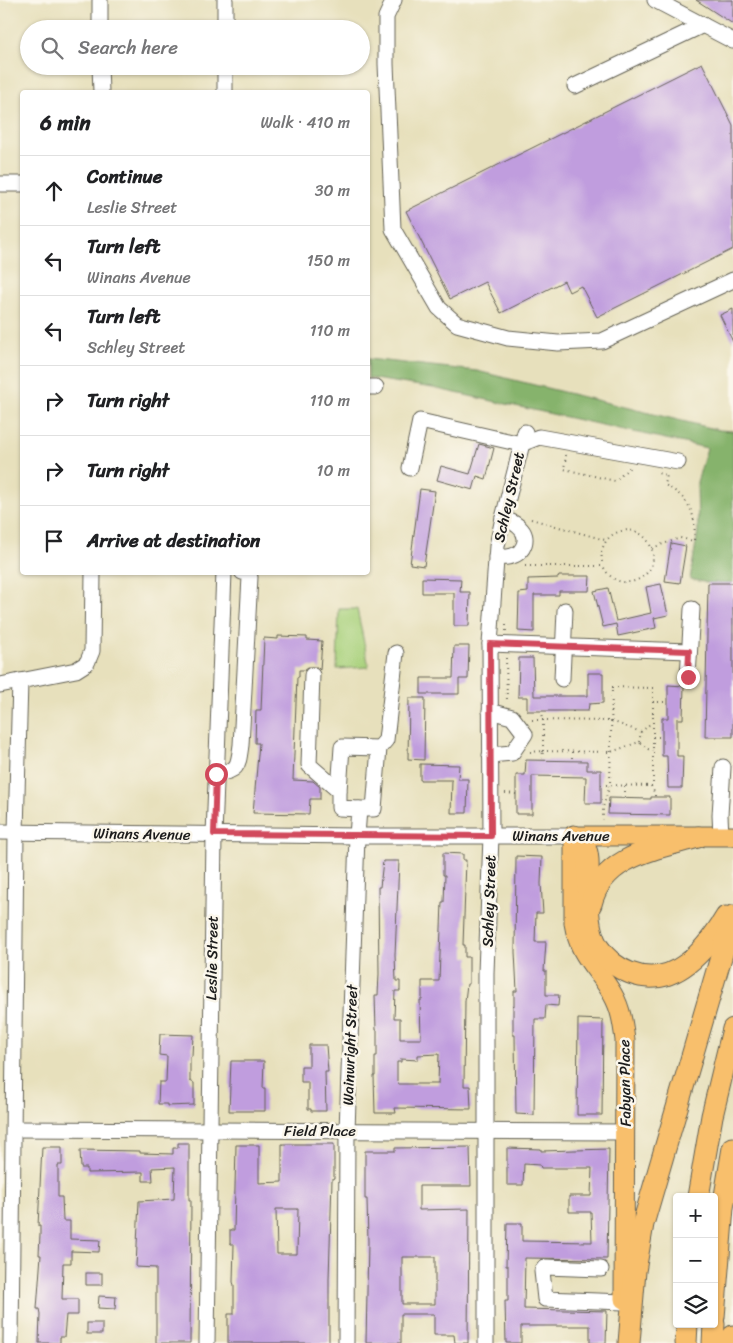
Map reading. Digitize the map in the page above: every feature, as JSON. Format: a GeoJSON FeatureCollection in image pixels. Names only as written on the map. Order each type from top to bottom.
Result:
{"type":"FeatureCollection","features":[{"type":"Feature","properties":{"kind":"highway"},"geometry":{"type":"LineString","coordinates":[[574,836],[584,844],[588,854],[590,920],[595,941],[611,962],[632,974],[649,978],[658,977],[680,969],[700,953],[714,936],[733,904]]}},
{"type":"Feature","properties":{"kind":"highway"},"geometry":{"type":"LineString","coordinates":[[590,920],[591,902],[597,887],[607,874],[622,862],[643,852],[698,837]]}},
{"type":"Feature","properties":{"kind":"highway"},"geometry":{"type":"LineString","coordinates":[[627,1343],[636,1263],[643,1224],[733,916]]}},
{"type":"Feature","properties":{"kind":"highway"},"geometry":{"type":"LineString","coordinates":[[699,1193],[712,1116],[733,1029]]}},
{"type":"Feature","properties":{"kind":"highway"},"geometry":{"type":"LineString","coordinates":[[717,1283],[722,1217],[733,1148]]}},
{"type":"Feature","properties":{"kind":"highway"},"geometry":{"type":"LineString","coordinates":[[686,1343],[687,1328]]}},
{"type":"Feature","properties":{"kind":"highway"},"geometry":{"type":"LineString","coordinates":[[713,1343],[714,1328]]}},
{"type":"Feature","properties":{"kind":"highway"},"geometry":{"type":"LineString","coordinates":[[733,1336],[733,1343]]}},
{"type":"Feature","properties":{"kind":"main road","name":"Winans Avenue"},"geometry":{"type":"LineString","coordinates":[[574,836],[727,836]]}},
{"type":"Feature","properties":{"kind":"main road","name":"Fabyan Place"},"geometry":{"type":"LineString","coordinates":[[574,836],[575,932],[585,957],[602,978],[616,1000],[624,1030],[626,1051],[624,1302],[627,1343]]}},
{"type":"Feature","properties":{"kind":"street"},"geometry":{"type":"LineString","coordinates":[[100,0],[100,20]]}},
{"type":"Feature","properties":{"kind":"street"},"geometry":{"type":"LineString","coordinates":[[225,20],[226,0]]}},
{"type":"Feature","properties":{"kind":"street"},"geometry":{"type":"LineString","coordinates":[[394,0],[386,17],[393,229],[439,308],[457,324],[508,338],[558,343],[602,341],[733,280]]}},
{"type":"Feature","properties":{"kind":"street"},"geometry":{"type":"LineString","coordinates":[[655,0],[733,41]]}},
{"type":"Feature","properties":{"kind":"street"},"geometry":{"type":"LineString","coordinates":[[575,86],[703,25]]}},
{"type":"Feature","properties":{"kind":"street"},"geometry":{"type":"LineString","coordinates":[[100,75],[100,90]]}},
{"type":"Feature","properties":{"kind":"street"},"geometry":{"type":"LineString","coordinates":[[225,75],[225,90]]}},
{"type":"Feature","properties":{"kind":"street"},"geometry":{"type":"LineString","coordinates":[[0,184],[20,184]]}},
{"type":"Feature","properties":{"kind":"street"},"geometry":{"type":"LineString","coordinates":[[410,468],[420,421],[523,438],[539,437],[678,462]]}},
{"type":"Feature","properties":{"kind":"street","name":"Schley Street"},"geometry":{"type":"LineString","coordinates":[[486,1343],[486,973],[491,836],[490,644],[496,557],[503,518],[523,438]]}},
{"type":"Feature","properties":{"kind":"street"},"geometry":{"type":"LineString","coordinates":[[496,557],[511,557],[524,547],[526,535],[523,530],[503,518]]}},
{"type":"Feature","properties":{"kind":"street"},"geometry":{"type":"LineString","coordinates":[[0,685],[76,670],[87,663],[92,651],[93,575]]}},
{"type":"Feature","properties":{"kind":"street","name":"Leslie Street"},"geometry":{"type":"LineString","coordinates":[[207,1343],[214,834],[224,575]]}},
{"type":"Feature","properties":{"kind":"street"},"geometry":{"type":"LineString","coordinates":[[216,774],[235,770],[238,763],[250,577],[248,575]]}},
{"type":"Feature","properties":{"kind":"street"},"geometry":{"type":"LineString","coordinates":[[688,677],[692,609]]}},
{"type":"Feature","properties":{"kind":"street"},"geometry":{"type":"LineString","coordinates":[[562,679],[565,610]]}},
{"type":"Feature","properties":{"kind":"street"},"geometry":{"type":"LineString","coordinates":[[490,644],[689,651]]}},
{"type":"Feature","properties":{"kind":"street"},"geometry":{"type":"LineString","coordinates":[[379,748],[342,747],[339,808],[374,809],[379,748],[388,735],[396,653]]}},
{"type":"Feature","properties":{"kind":"street"},"geometry":{"type":"LineString","coordinates":[[312,675],[309,765],[339,790]]}},
{"type":"Feature","properties":{"kind":"street"},"geometry":{"type":"LineString","coordinates":[[11,1343],[16,832],[20,681]]}},
{"type":"Feature","properties":{"kind":"street"},"geometry":{"type":"LineString","coordinates":[[490,711],[512,717],[524,734],[512,753],[490,755]]}},
{"type":"Feature","properties":{"kind":"street"},"geometry":{"type":"LineString","coordinates":[[723,767],[720,815],[727,836]]}},
{"type":"Feature","properties":{"kind":"street","name":"Wainwright Street"},"geometry":{"type":"LineString","coordinates":[[346,1343],[347,1131],[359,809]]}},
{"type":"Feature","properties":{"kind":"street","name":"Winans Avenue"},"geometry":{"type":"LineString","coordinates":[[0,832],[357,836],[574,836]]}},
{"type":"Feature","properties":{"kind":"street","name":"Field Place"},"geometry":{"type":"LineString","coordinates":[[14,1129],[626,1132]]}},
{"type":"Feature","properties":{"kind":"street"},"geometry":{"type":"LineString","coordinates":[[601,1269],[545,1267],[542,1271],[545,1299],[624,1302]]}},
{"type":"Feature","properties":{"kind":"path"},"geometry":{"type":"LineString","coordinates":[[563,452],[566,455],[564,469],[615,481],[630,467]]}},
{"type":"Feature","properties":{"kind":"path"},"geometry":{"type":"LineString","coordinates":[[652,548],[680,538],[694,541],[695,530],[694,519],[682,495],[665,485],[667,475],[658,473]]}},
{"type":"Feature","properties":{"kind":"path"},"geometry":{"type":"LineString","coordinates":[[524,517],[605,540]]}},
{"type":"Feature","properties":{"kind":"path"},"geometry":{"type":"LineString","coordinates":[[603,822],[603,806],[610,785],[612,687],[653,688],[653,786],[651,786]]}},
{"type":"Feature","properties":{"kind":"path"},"geometry":{"type":"LineString","coordinates":[[653,702],[668,702]]}},
{"type":"Feature","properties":{"kind":"path"},"geometry":{"type":"LineString","coordinates":[[542,711],[542,758]]}},
{"type":"Feature","properties":{"kind":"path"},"geometry":{"type":"LineString","coordinates":[[573,711],[573,720]]}},
{"type":"Feature","properties":{"kind":"path"},"geometry":{"type":"LineString","coordinates":[[543,720],[611,721],[641,732]]}},
{"type":"Feature","properties":{"kind":"path"},"geometry":{"type":"LineString","coordinates":[[639,742],[641,732],[649,725],[653,725]]}},
{"type":"Feature","properties":{"kind":"path"},"geometry":{"type":"LineString","coordinates":[[653,737],[662,737]]}},
{"type":"Feature","properties":{"kind":"path"},"geometry":{"type":"LineString","coordinates":[[543,751],[611,752],[639,742]]}},
{"type":"Feature","properties":{"kind":"path"},"geometry":{"type":"LineString","coordinates":[[639,742],[648,749],[653,750]]}},
{"type":"Feature","properties":{"kind":"path"},"geometry":{"type":"LineString","coordinates":[[572,752],[572,759]]}},
{"type":"Feature","properties":{"kind":"path"},"geometry":{"type":"LineString","coordinates":[[601,785],[651,786]]}},
{"type":"Feature","properties":{"kind":"path"},"geometry":{"type":"LineString","coordinates":[[625,785],[625,796]]}},
{"type":"Feature","properties":{"kind":"path"},"geometry":{"type":"LineString","coordinates":[[651,786],[655,797]]}},
{"type":"Feature","properties":{"kind":"path"},"geometry":{"type":"LineString","coordinates":[[505,794],[516,794]]}},
{"type":"Feature","properties":{"kind":"green space"},"geometry":{"type":"Polygon","coordinates":[[[370,359],[477,371],[719,430],[733,431],[733,583],[708,583],[690,579],[698,531],[697,482],[707,448],[433,388],[370,378],[370,359]]]}},
{"type":"Feature","properties":{"kind":"green space"},"geometry":{"type":"Polygon","coordinates":[[[339,609],[357,609],[369,667],[337,669],[339,609]]]}},
{"type":"Feature","properties":{"kind":"building"},"geometry":{"type":"Polygon","coordinates":[[[696,0],[733,0],[733,24],[696,0]]]}},
{"type":"Feature","properties":{"kind":"building"},"geometry":{"type":"Polygon","coordinates":[[[702,63],[733,125],[733,249],[597,317],[581,286],[569,292],[564,281],[501,313],[485,282],[450,299],[406,211],[702,63]]]}},
{"type":"Feature","properties":{"kind":"building"},"geometry":{"type":"Polygon","coordinates":[[[733,309],[733,342],[720,315],[733,309]]]}},
{"type":"Feature","properties":{"kind":"building"},"geometry":{"type":"Polygon","coordinates":[[[479,444],[494,448],[486,479],[477,476],[473,490],[437,480],[441,466],[470,474],[479,444]]]}},
{"type":"Feature","properties":{"kind":"building"},"geometry":{"type":"Polygon","coordinates":[[[420,489],[435,491],[424,566],[410,564],[420,489]]]}},
{"type":"Feature","properties":{"kind":"building"},"geometry":{"type":"Polygon","coordinates":[[[671,543],[686,546],[680,583],[665,581],[671,543]]]}},
{"type":"Feature","properties":{"kind":"building"},"geometry":{"type":"Polygon","coordinates":[[[559,576],[590,576],[589,591],[559,591],[559,595],[534,595],[534,632],[518,631],[519,593],[528,592],[528,579],[558,578],[559,576]]]}},
{"type":"Feature","properties":{"kind":"building"},"geometry":{"type":"Polygon","coordinates":[[[422,578],[461,579],[460,592],[470,592],[469,626],[454,626],[454,593],[422,593],[422,578]]]}},
{"type":"Feature","properties":{"kind":"building"},"geometry":{"type":"Polygon","coordinates":[[[708,583],[733,583],[733,737],[705,737],[708,583]]]}},
{"type":"Feature","properties":{"kind":"building"},"geometry":{"type":"Polygon","coordinates":[[[661,584],[668,615],[654,618],[656,628],[618,636],[616,624],[603,627],[594,591],[608,588],[616,621],[651,613],[646,587],[661,584]]]}},
{"type":"Feature","properties":{"kind":"building"},"geometry":{"type":"Polygon","coordinates":[[[278,636],[307,637],[307,640],[322,641],[320,670],[317,667],[308,667],[304,670],[299,670],[299,677],[297,677],[293,780],[313,781],[320,787],[320,799],[310,799],[309,814],[253,813],[259,743],[255,743],[256,710],[261,710],[264,638],[278,639],[278,636]]]}},
{"type":"Feature","properties":{"kind":"building"},"geometry":{"type":"Polygon","coordinates":[[[454,646],[469,646],[468,679],[459,679],[459,694],[421,694],[421,678],[453,678],[454,646]]]}},
{"type":"Feature","properties":{"kind":"building"},"geometry":{"type":"Polygon","coordinates":[[[519,658],[533,658],[534,696],[588,696],[588,673],[603,673],[603,703],[589,704],[588,711],[527,711],[527,697],[518,697],[519,658]]]}},
{"type":"Feature","properties":{"kind":"building"},"geometry":{"type":"Polygon","coordinates":[[[668,685],[684,686],[683,719],[677,719],[677,756],[683,756],[682,788],[668,788],[667,756],[662,756],[662,718],[668,718],[668,685]]]}},
{"type":"Feature","properties":{"kind":"building"},"geometry":{"type":"Polygon","coordinates":[[[409,698],[425,698],[424,760],[408,759],[409,698]]]}},
{"type":"Feature","properties":{"kind":"building"},"geometry":{"type":"Polygon","coordinates":[[[526,760],[587,761],[587,770],[601,770],[601,803],[585,803],[586,777],[532,776],[532,814],[516,814],[516,775],[525,775],[526,760]]]}},
{"type":"Feature","properties":{"kind":"building"},"geometry":{"type":"Polygon","coordinates":[[[420,764],[459,765],[458,779],[468,779],[467,813],[451,813],[452,780],[420,780],[420,764]]]}},
{"type":"Feature","properties":{"kind":"building"},"geometry":{"type":"Polygon","coordinates":[[[651,797],[670,797],[670,815],[608,814],[609,798],[651,799],[651,797]]]}},
{"type":"Feature","properties":{"kind":"building"},"geometry":{"type":"Polygon","coordinates":[[[443,853],[463,854],[463,860],[466,860],[463,945],[465,945],[465,957],[469,957],[469,984],[467,984],[465,1001],[464,1086],[470,1086],[471,1109],[395,1108],[396,1113],[375,1113],[374,1076],[375,1056],[377,1056],[377,1030],[375,995],[378,995],[379,974],[378,887],[380,887],[383,861],[399,861],[395,955],[396,981],[400,981],[400,991],[395,991],[394,1018],[400,1018],[400,1039],[421,1039],[420,1000],[422,1000],[422,981],[439,981],[442,902],[444,902],[445,875],[443,875],[443,853]],[[439,1054],[418,1055],[418,1060],[401,1059],[401,1062],[397,1062],[398,1084],[438,1084],[439,1054]]]}},
{"type":"Feature","properties":{"kind":"building"},"geometry":{"type":"Polygon","coordinates":[[[516,856],[542,857],[543,913],[536,913],[535,942],[546,942],[544,971],[546,971],[546,995],[559,995],[558,1006],[546,1005],[545,1019],[535,1019],[534,1115],[516,1114],[513,1005],[514,991],[517,991],[515,952],[516,856]]]}},
{"type":"Feature","properties":{"kind":"building"},"geometry":{"type":"Polygon","coordinates":[[[578,1019],[603,1020],[602,1115],[577,1115],[578,1019]]]}},
{"type":"Feature","properties":{"kind":"building"},"geometry":{"type":"Polygon","coordinates":[[[160,1034],[193,1035],[192,1056],[190,1056],[190,1081],[194,1083],[194,1105],[167,1106],[167,1104],[158,1104],[159,1082],[166,1082],[167,1056],[159,1055],[160,1034]]]}},
{"type":"Feature","properties":{"kind":"building"},"geometry":{"type":"Polygon","coordinates":[[[309,1045],[326,1045],[328,1072],[325,1072],[326,1111],[311,1111],[311,1109],[308,1109],[308,1082],[301,1082],[301,1066],[309,1066],[309,1045]]]}},
{"type":"Feature","properties":{"kind":"building"},"geometry":{"type":"Polygon","coordinates":[[[231,1061],[264,1061],[263,1088],[265,1088],[265,1111],[229,1111],[231,1061]]]}},
{"type":"Feature","properties":{"kind":"building"},"geometry":{"type":"Polygon","coordinates":[[[178,1143],[189,1143],[189,1200],[191,1200],[190,1343],[156,1343],[156,1268],[136,1267],[139,1201],[174,1199],[175,1167],[152,1168],[153,1181],[143,1181],[143,1172],[87,1173],[87,1168],[81,1168],[80,1150],[140,1151],[140,1153],[173,1154],[173,1148],[178,1148],[178,1143]]]}},
{"type":"Feature","properties":{"kind":"building"},"geometry":{"type":"Polygon","coordinates":[[[282,1144],[334,1144],[329,1279],[329,1343],[228,1343],[228,1314],[234,1314],[234,1244],[230,1244],[230,1230],[234,1230],[236,1145],[259,1145],[259,1183],[282,1182],[282,1144]],[[276,1209],[277,1254],[297,1254],[298,1209],[276,1209]]]}},
{"type":"Feature","properties":{"kind":"building"},"geometry":{"type":"Polygon","coordinates":[[[42,1147],[62,1147],[62,1165],[58,1165],[58,1197],[62,1197],[63,1221],[70,1221],[70,1239],[100,1240],[99,1252],[71,1251],[71,1263],[63,1263],[62,1299],[78,1299],[78,1315],[66,1315],[64,1337],[60,1337],[60,1343],[39,1343],[40,1314],[39,1309],[37,1309],[41,1255],[39,1255],[40,1226],[38,1226],[42,1147]]]}},
{"type":"Feature","properties":{"kind":"building"},"geometry":{"type":"Polygon","coordinates":[[[470,1147],[471,1186],[419,1186],[419,1210],[469,1209],[468,1343],[455,1343],[454,1335],[434,1335],[434,1314],[401,1314],[401,1343],[366,1343],[368,1242],[367,1199],[365,1199],[365,1151],[395,1151],[395,1148],[470,1147]],[[402,1257],[402,1304],[435,1304],[435,1257],[402,1257]]]}},
{"type":"Feature","properties":{"kind":"building"},"geometry":{"type":"Polygon","coordinates":[[[507,1148],[541,1149],[541,1151],[609,1149],[607,1259],[525,1258],[524,1309],[607,1311],[606,1343],[590,1343],[590,1326],[521,1326],[521,1343],[506,1343],[505,1301],[508,1301],[508,1266],[506,1266],[507,1223],[522,1223],[522,1241],[592,1242],[591,1212],[569,1212],[569,1196],[591,1196],[592,1168],[541,1168],[540,1165],[524,1164],[523,1185],[507,1185],[507,1148]]]}},
{"type":"Feature","properties":{"kind":"building"},"geometry":{"type":"Polygon","coordinates":[[[86,1273],[102,1273],[102,1285],[86,1285],[86,1273]]]}},
{"type":"Feature","properties":{"kind":"building"},"geometry":{"type":"Polygon","coordinates":[[[99,1296],[116,1297],[115,1309],[98,1308],[99,1296]]]}},
{"type":"Feature","properties":{"kind":"building"},"geometry":{"type":"Polygon","coordinates":[[[87,1323],[102,1323],[102,1334],[87,1334],[87,1323]]]}},
{"type":"Feature","properties":{"kind":"route"},"geometry":{"type":"LineString","coordinates":[[216,774],[214,834],[491,836],[490,644],[689,651],[688,677]]}}]}
